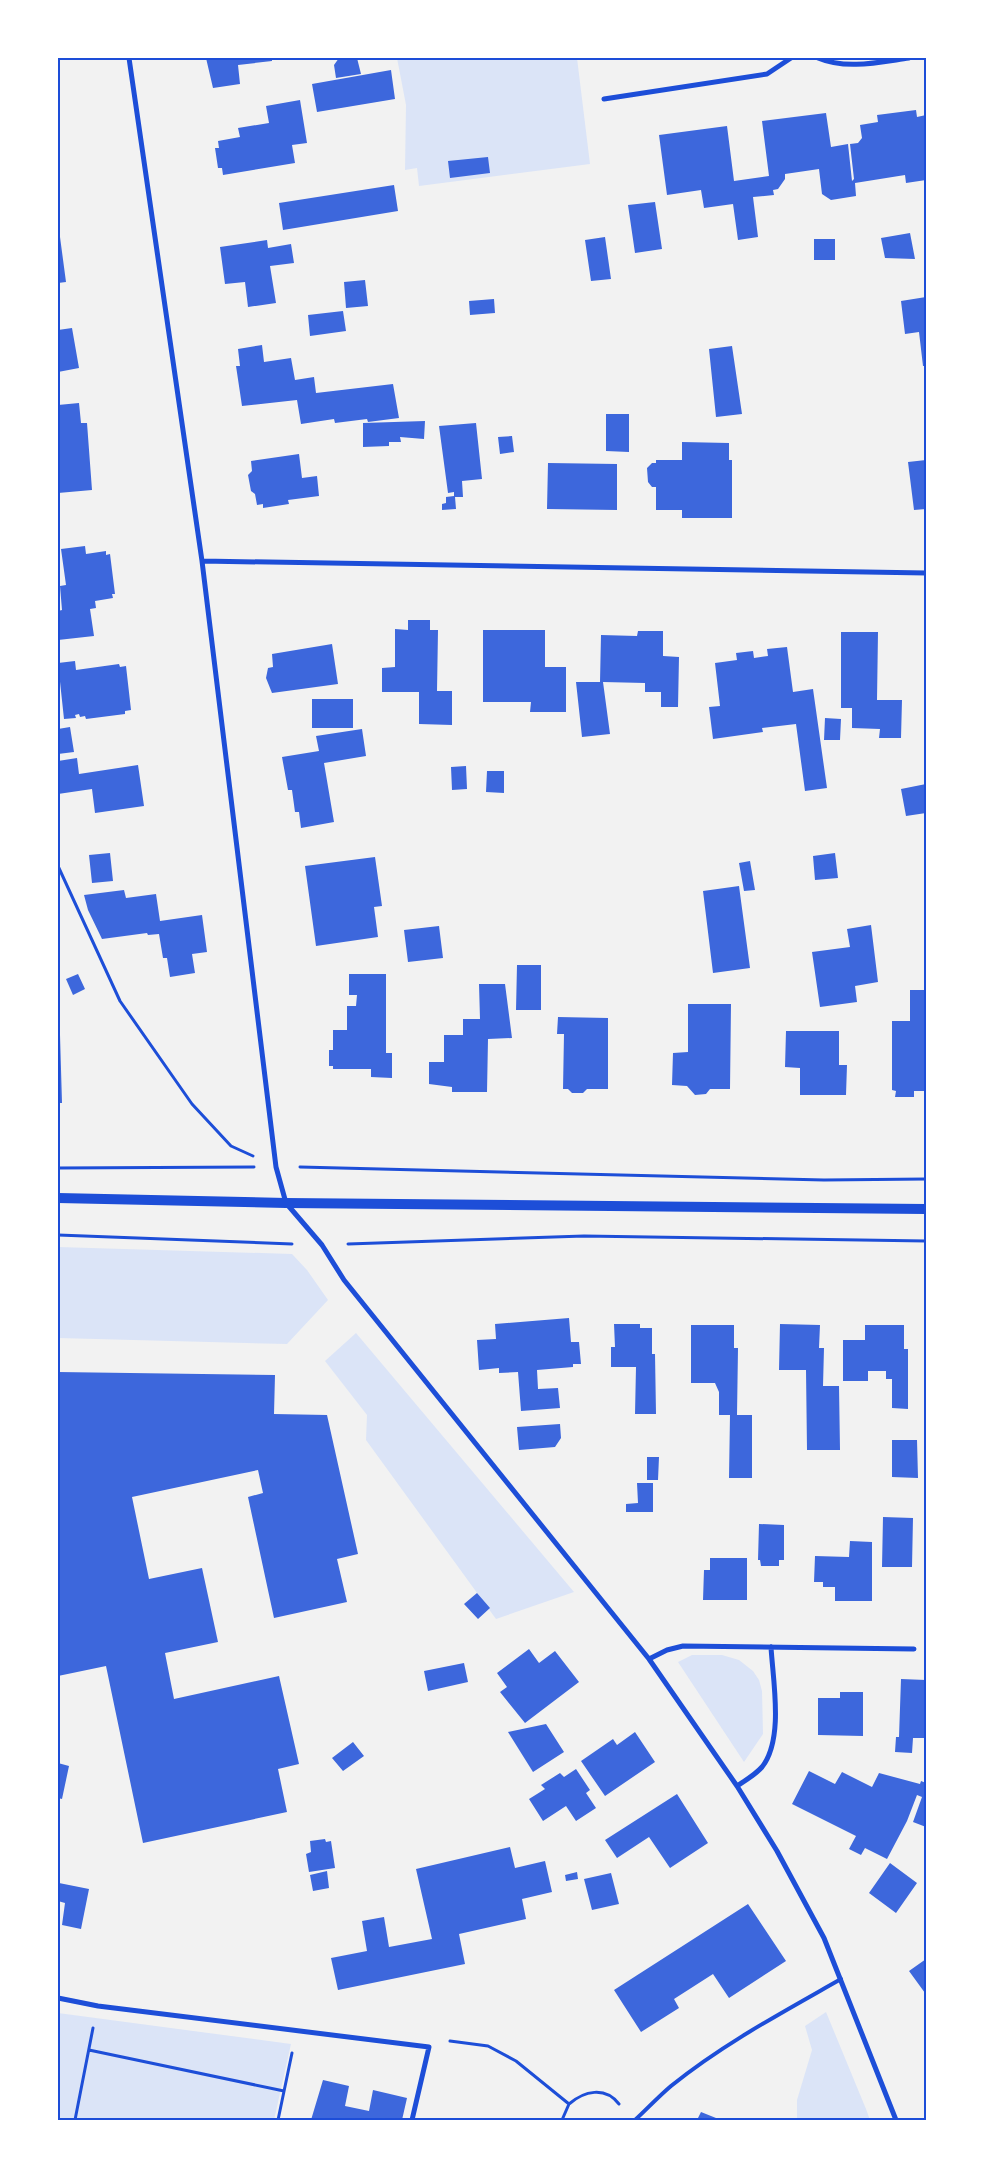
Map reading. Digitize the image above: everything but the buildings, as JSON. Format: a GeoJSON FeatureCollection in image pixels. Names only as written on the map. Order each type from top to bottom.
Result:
{"type":"FeatureCollection","features":[{"type":"Feature","properties":{"kind":"main road"},"geometry":{"type":"LineString","coordinates":[[58,1198],[286,1203],[926,1209]]}},
{"type":"Feature","properties":{"kind":"street"},"geometry":{"type":"LineString","coordinates":[[129,58],[202,561],[276,1167],[286,1203],[322,1245],[344,1280],[649,1659],[737,1786],[803,1897],[842,1979],[896,2120]]}},
{"type":"Feature","properties":{"kind":"street"},"geometry":{"type":"LineString","coordinates":[[604,99],[767,74],[791,58]]}},
{"type":"Feature","properties":{"kind":"street"},"geometry":{"type":"LineString","coordinates":[[818,58],[828,62],[862,64],[909,58]]}},
{"type":"Feature","properties":{"kind":"street"},"geometry":{"type":"LineString","coordinates":[[202,561],[926,573]]}},
{"type":"Feature","properties":{"kind":"street"},"geometry":{"type":"LineString","coordinates":[[649,1659],[667,1650],[683,1646],[914,1650]]}},
{"type":"Feature","properties":{"kind":"street"},"geometry":{"type":"LineString","coordinates":[[737,1786],[762,1766],[772,1747],[775,1724],[771,1647]]}},
{"type":"Feature","properties":{"kind":"street"},"geometry":{"type":"LineString","coordinates":[[58,1998],[98,2006],[429,2046],[412,2120]]}},
{"type":"Feature","properties":{"kind":"lane"},"geometry":{"type":"LineString","coordinates":[[635,2120],[669,2088],[709,2058],[842,1979]]}},
{"type":"Feature","properties":{"kind":"path"},"geometry":{"type":"LineString","coordinates":[[58,866],[120,1001],[192,1104],[232,1146],[276,1167]]}},
{"type":"Feature","properties":{"kind":"path"},"geometry":{"type":"LineString","coordinates":[[58,1168],[276,1167],[824,1180],[926,1179]]}},
{"type":"Feature","properties":{"kind":"path"},"geometry":{"type":"LineString","coordinates":[[58,1234],[322,1245],[584,1236],[926,1241]]}},
{"type":"Feature","properties":{"kind":"path"},"geometry":{"type":"LineString","coordinates":[[75,2120],[98,2006]]}},
{"type":"Feature","properties":{"kind":"path"},"geometry":{"type":"LineString","coordinates":[[278,2120],[296,2030]]}},
{"type":"Feature","properties":{"kind":"path"},"geometry":{"type":"LineString","coordinates":[[429,2046],[454,2040],[488,2046],[516,2061],[569,2104]]}},
{"type":"Feature","properties":{"kind":"path"},"geometry":{"type":"LineString","coordinates":[[89,2050],[284,2091]]}},
{"type":"Feature","properties":{"kind":"path"},"geometry":{"type":"LineString","coordinates":[[562,2120],[569,2104],[578,2096],[592,2092],[604,2093],[617,2101],[621,2107]]}},
{"type":"Feature","properties":{"kind":"shaded area"},"geometry":{"type":"Polygon","coordinates":[[[397,58],[577,58],[590,164],[419,186],[417,168],[405,170],[406,105],[397,58]]]}},
{"type":"Feature","properties":{"kind":"shaded area"},"geometry":{"type":"Polygon","coordinates":[[[58,1247],[292,1254],[307,1270],[328,1300],[287,1344],[58,1338],[58,1247]]]}},
{"type":"Feature","properties":{"kind":"shaded area"},"geometry":{"type":"Polygon","coordinates":[[[356,1333],[574,1592],[496,1619],[366,1440],[367,1415],[325,1361],[356,1333]]]}},
{"type":"Feature","properties":{"kind":"shaded area"},"geometry":{"type":"Polygon","coordinates":[[[692,1655],[722,1655],[739,1660],[753,1671],[759,1680],[762,1691],[763,1734],[744,1762],[678,1662],[692,1655]]]}},
{"type":"Feature","properties":{"kind":"shaded area"},"geometry":{"type":"Polygon","coordinates":[[[826,2012],[870,2120],[797,2120],[797,2100],[812,2050],[805,2026],[826,2012]]]}},
{"type":"Feature","properties":{"kind":"shaded area"},"geometry":{"type":"Polygon","coordinates":[[[58,2013],[291,2044],[274,2120],[58,2120],[58,2013]]]}}]}
